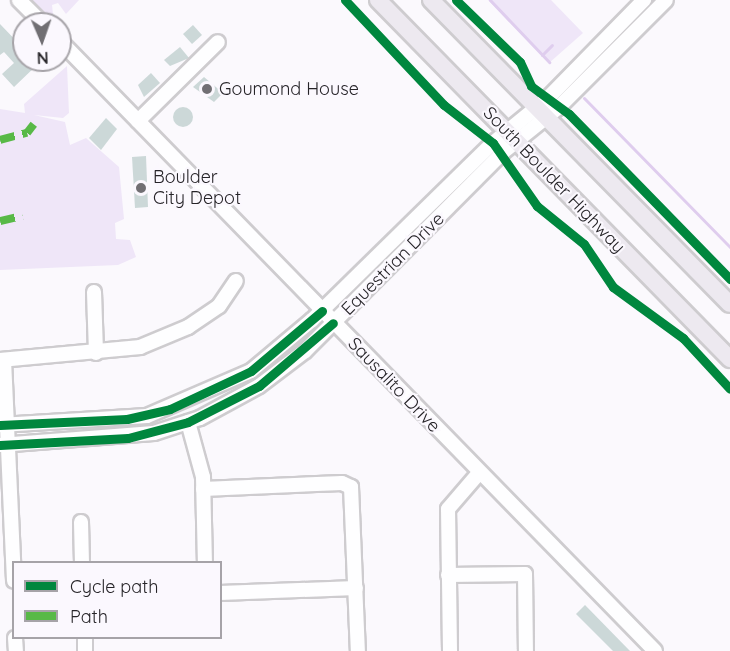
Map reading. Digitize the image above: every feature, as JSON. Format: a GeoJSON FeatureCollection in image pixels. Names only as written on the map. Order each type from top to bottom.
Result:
{"type":"FeatureCollection","features":[{"type":"Feature","properties":{"kind":"main road","name":"South Boulder Highway"},"geometry":{"type":"LineString","coordinates":[[378,0],[730,359]]}},
{"type":"Feature","properties":{"kind":"main road","name":"South Boulder Highway"},"geometry":{"type":"LineString","coordinates":[[431,0],[730,304]]}},
{"type":"Feature","properties":{"kind":"street"},"geometry":{"type":"LineString","coordinates":[[19,0],[31,12]]}},
{"type":"Feature","properties":{"kind":"street","name":"Equestrian Drive"},"geometry":{"type":"LineString","coordinates":[[541,114],[644,0]]}},
{"type":"Feature","properties":{"kind":"street","name":"Equestrian Drive"},"geometry":{"type":"LineString","coordinates":[[4,425],[127,419],[192,401],[251,371],[322,311],[666,0]]}},
{"type":"Feature","properties":{"kind":"street"},"geometry":{"type":"LineString","coordinates":[[135,119],[218,42]]}},
{"type":"Feature","properties":{"kind":"street","name":"Sausalito Drive"},"geometry":{"type":"LineString","coordinates":[[72,53],[655,651]]}},
{"type":"Feature","properties":{"kind":"street","name":"Equestrian Drive"},"geometry":{"type":"LineString","coordinates":[[4,445],[128,438],[188,422],[259,386],[333,323],[512,138]]}},
{"type":"Feature","properties":{"kind":"street"},"geometry":{"type":"LineString","coordinates":[[13,561],[4,445],[2,360],[140,347],[188,327],[219,306],[236,281]]}},
{"type":"Feature","properties":{"kind":"street"},"geometry":{"type":"LineString","coordinates":[[94,292],[96,352]]}},
{"type":"Feature","properties":{"kind":"street"},"geometry":{"type":"LineString","coordinates":[[188,422],[203,489],[206,561]]}},
{"type":"Feature","properties":{"kind":"street"},"geometry":{"type":"LineString","coordinates":[[450,651],[448,509],[479,473]]}},
{"type":"Feature","properties":{"kind":"street"},"geometry":{"type":"LineString","coordinates":[[203,489],[342,483],[351,487],[358,651]]}},
{"type":"Feature","properties":{"kind":"street"},"geometry":{"type":"LineString","coordinates":[[81,522],[82,561]]}},
{"type":"Feature","properties":{"kind":"street"},"geometry":{"type":"LineString","coordinates":[[448,575],[525,574],[526,651]]}},
{"type":"Feature","properties":{"kind":"street"},"geometry":{"type":"LineString","coordinates":[[222,593],[356,588]]}},
{"type":"Feature","properties":{"kind":"shaded area"},"geometry":{"type":"Polygon","coordinates":[[[32,0],[79,0],[68,12],[65,12],[58,3],[52,5],[53,12],[43,12],[32,0]]]}},
{"type":"Feature","properties":{"kind":"shaded area"},"geometry":{"type":"Polygon","coordinates":[[[488,0],[551,0],[583,33],[549,63],[488,0]]]}},
{"type":"Feature","properties":{"kind":"shaded area"},"geometry":{"type":"Polygon","coordinates":[[[60,72],[67,72],[69,113],[63,118],[34,115],[65,122],[70,145],[86,138],[119,167],[124,219],[115,223],[116,239],[130,240],[136,257],[118,265],[0,270],[0,109],[25,113],[24,104],[60,72]]]}},
{"type":"Feature","properties":{"kind":"building"},"geometry":{"type":"Polygon","coordinates":[[[0,24],[12,36],[12,61],[4,52],[0,55],[0,24]]]}},
{"type":"Feature","properties":{"kind":"building"},"geometry":{"type":"Polygon","coordinates":[[[193,25],[202,35],[192,44],[183,34],[193,25]]]}},
{"type":"Feature","properties":{"kind":"building"},"geometry":{"type":"Polygon","coordinates":[[[180,47],[189,58],[170,66],[164,60],[180,47]]]}},
{"type":"Feature","properties":{"kind":"building"},"geometry":{"type":"Polygon","coordinates":[[[12,65],[12,72],[30,72],[14,87],[2,74],[12,65]]]}},
{"type":"Feature","properties":{"kind":"building"},"geometry":{"type":"Polygon","coordinates":[[[151,73],[160,83],[144,97],[138,85],[151,73]]]}},
{"type":"Feature","properties":{"kind":"building","name":"Goumond House"},"geometry":{"type":"Polygon","coordinates":[[[204,77],[223,93],[214,102],[193,87],[204,77]]]}},
{"type":"Feature","properties":{"kind":"building"},"geometry":{"type":"Polygon","coordinates":[[[183,107],[190,110],[193,117],[190,124],[183,127],[176,124],[173,117],[176,110],[183,107]]]}},
{"type":"Feature","properties":{"kind":"building"},"geometry":{"type":"Polygon","coordinates":[[[106,118],[117,129],[101,150],[89,138],[106,118]]]}},
{"type":"Feature","properties":{"kind":"building","name":"Boulder City Depot"},"geometry":{"type":"Polygon","coordinates":[[[146,156],[148,207],[135,208],[132,157],[146,156]]]}},
{"type":"Feature","properties":{"kind":"building"},"geometry":{"type":"Polygon","coordinates":[[[585,605],[630,651],[613,651],[576,614],[585,605]]]}},
{"type":"Feature","properties":{"kind":"waterway"},"geometry":{"type":"LineString","coordinates":[[490,0],[549,62]]}},
{"type":"Feature","properties":{"kind":"waterway"},"geometry":{"type":"LineString","coordinates":[[542,55],[552,45]]}},
{"type":"Feature","properties":{"kind":"waterway"},"geometry":{"type":"LineString","coordinates":[[584,98],[730,247]]}},
{"type":"Feature","properties":{"kind":"marked path"},"geometry":{"type":"LineString","coordinates":[[0,140],[27,133],[34,124]]}},
{"type":"Feature","properties":{"kind":"marked path"},"geometry":{"type":"LineString","coordinates":[[0,221],[22,216]]}},
{"type":"Feature","properties":{"kind":"cycle path"},"geometry":{"type":"LineString","coordinates":[[345,0],[444,105],[493,143],[537,206],[584,244],[613,287],[683,338],[730,389]]}},
{"type":"Feature","properties":{"kind":"cycle path"},"geometry":{"type":"LineString","coordinates":[[456,0],[520,62],[531,86],[569,114],[730,279]]}},
{"type":"Feature","properties":{"kind":"cycle path"},"geometry":{"type":"LineString","coordinates":[[0,425],[127,419],[170,409],[251,371],[322,311]]}},
{"type":"Feature","properties":{"kind":"cycle path"},"geometry":{"type":"LineString","coordinates":[[0,445],[128,438],[188,422],[259,386],[333,323]]}},
{"type":"Feature","properties":{"kind":"place","name":"Goumond House"},"geometry":{"type":"Point","coordinates":[207,89]}},
{"type":"Feature","properties":{"kind":"place","name":"Boulder City Depot"},"geometry":{"type":"Point","coordinates":[141,188]}}]}
